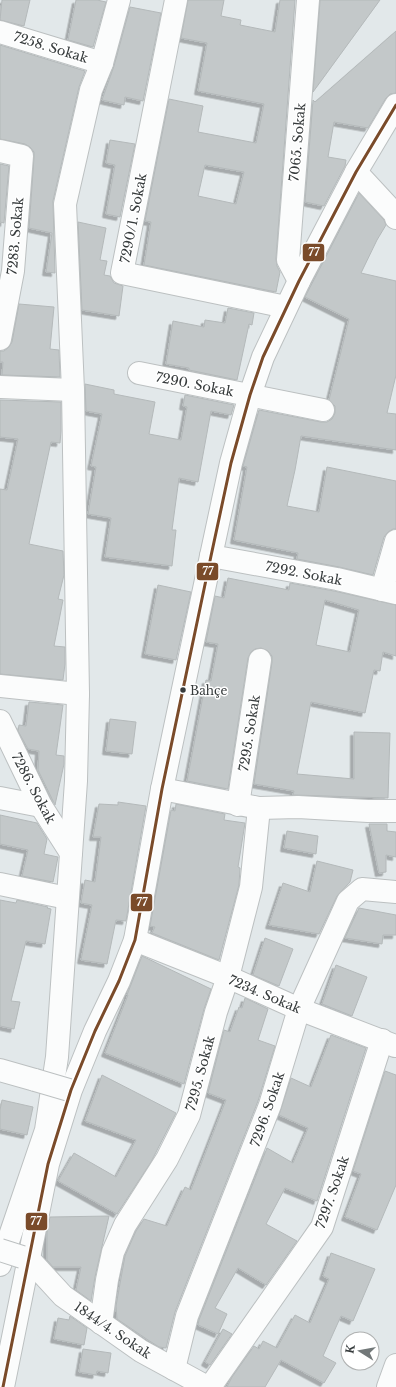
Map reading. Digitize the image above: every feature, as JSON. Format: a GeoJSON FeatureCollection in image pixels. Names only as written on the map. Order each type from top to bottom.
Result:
{"type":"FeatureCollection","features":[{"type":"Feature","properties":{"kind":"street"},"geometry":{"type":"LineString","coordinates":[[0,1265],[46,1130],[57,1057],[76,780],[78,694],[73,390],[65,204],[92,90],[102,63],[119,0]]}},
{"type":"Feature","properties":{"kind":"street","name":"7290/1. Sokak"},"geometry":{"type":"LineString","coordinates":[[176,0],[122,273],[286,307]]}},
{"type":"Feature","properties":{"kind":"street","name":"7065. Sokak"},"geometry":{"type":"LineString","coordinates":[[299,281],[288,260],[308,0]]}},
{"type":"Feature","properties":{"kind":"street","name":"7258. Sokak"},"geometry":{"type":"LineString","coordinates":[[0,32],[102,63]]}},
{"type":"Feature","properties":{"kind":"street","name":"7290. Sokak"},"geometry":{"type":"LineString","coordinates":[[3,1387],[26,1258],[48,1164],[70,1090],[95,1031],[119,981],[135,940],[162,789],[211,556],[231,463],[250,395],[263,357],[299,281],[356,172],[396,105]]}},
{"type":"Feature","properties":{"kind":"street","name":"7283. Sokak"},"geometry":{"type":"LineString","coordinates":[[0,151],[22,156],[7,269],[0,339]]}},
{"type":"Feature","properties":{"kind":"street"},"geometry":{"type":"LineString","coordinates":[[356,172],[395,214],[396,218]]}},
{"type":"Feature","properties":{"kind":"street","name":"7290. Sokak"},"geometry":{"type":"LineString","coordinates":[[139,373],[322,410]]}},
{"type":"Feature","properties":{"kind":"street"},"geometry":{"type":"LineString","coordinates":[[0,387],[73,390]]}},
{"type":"Feature","properties":{"kind":"street"},"geometry":{"type":"LineString","coordinates":[[389,592],[396,541]]}},
{"type":"Feature","properties":{"kind":"street","name":"7292. Sokak"},"geometry":{"type":"LineString","coordinates":[[211,556],[337,579],[389,592]]}},
{"type":"Feature","properties":{"kind":"street","name":"7295. Sokak"},"geometry":{"type":"LineString","coordinates":[[101,1323],[113,1252],[125,1225],[167,1159],[189,1115],[216,1012],[228,977],[251,887],[248,807],[260,660]]}},
{"type":"Feature","properties":{"kind":"street"},"geometry":{"type":"LineString","coordinates":[[0,686],[78,694]]}},
{"type":"Feature","properties":{"kind":"street","name":"7286. Sokak"},"geometry":{"type":"LineString","coordinates":[[0,721],[41,806],[71,853]]}},
{"type":"Feature","properties":{"kind":"street"},"geometry":{"type":"LineString","coordinates":[[162,789],[248,807],[298,807],[396,811]]}},
{"type":"Feature","properties":{"kind":"street"},"geometry":{"type":"LineString","coordinates":[[0,798],[41,806]]}},
{"type":"Feature","properties":{"kind":"street"},"geometry":{"type":"LineString","coordinates":[[0,884],[67,898]]}},
{"type":"Feature","properties":{"kind":"street","name":"7296. Sokak"},"geometry":{"type":"LineString","coordinates":[[174,1369],[186,1316],[270,1105],[299,1008],[348,901],[362,889],[396,892]]}},
{"type":"Feature","properties":{"kind":"street","name":"7234. Sokak"},"geometry":{"type":"LineString","coordinates":[[135,940],[228,977],[299,1008],[389,1043]]}},
{"type":"Feature","properties":{"kind":"street","name":"7297. Sokak"},"geometry":{"type":"LineString","coordinates":[[208,1387],[322,1227],[389,1043]]}},
{"type":"Feature","properties":{"kind":"street"},"geometry":{"type":"LineString","coordinates":[[0,1070],[70,1090]]}},
{"type":"Feature","properties":{"kind":"street"},"geometry":{"type":"LineString","coordinates":[[0,1250],[26,1258]]}},
{"type":"Feature","properties":{"kind":"street","name":"1844/4. Sokak"},"geometry":{"type":"LineString","coordinates":[[26,1258],[63,1296],[101,1323],[141,1351],[208,1387]]}},
{"type":"Feature","properties":{"kind":"street"},"geometry":{"type":"LineString","coordinates":[[388,1387],[396,1365]]}},
{"type":"Feature","properties":{"kind":"building"},"geometry":{"type":"Polygon","coordinates":[[[2,0],[30,0],[24,26],[0,20],[2,0]]]}},
{"type":"Feature","properties":{"kind":"building"},"geometry":{"type":"Polygon","coordinates":[[[76,0],[97,0],[106,2],[93,47],[68,40],[76,0]]]}},
{"type":"Feature","properties":{"kind":"building"},"geometry":{"type":"Polygon","coordinates":[[[188,0],[224,0],[221,16],[241,20],[240,25],[275,32],[280,0],[295,0],[276,259],[280,272],[276,292],[144,265],[151,222],[145,221],[169,99],[203,106],[198,132],[256,143],[264,104],[198,91],[207,43],[181,38],[188,0]],[[205,165],[198,196],[236,204],[244,172],[205,165]]]}},
{"type":"Feature","properties":{"kind":"building"},"geometry":{"type":"Polygon","coordinates":[[[380,0],[313,92],[320,1],[380,0]]]}},
{"type":"Feature","properties":{"kind":"building"},"geometry":{"type":"Polygon","coordinates":[[[130,7],[161,13],[143,101],[125,97],[124,105],[102,100],[114,66],[130,7]]]}},
{"type":"Feature","properties":{"kind":"building"},"geometry":{"type":"Polygon","coordinates":[[[396,31],[396,93],[390,94],[386,98],[368,128],[334,122],[328,157],[346,160],[345,166],[324,206],[305,202],[313,100],[315,102],[396,31]]]}},
{"type":"Feature","properties":{"kind":"building"},"geometry":{"type":"Polygon","coordinates":[[[0,45],[85,71],[79,87],[53,201],[55,273],[46,272],[52,233],[29,228],[34,152],[25,144],[0,139],[0,45]]]}},
{"type":"Feature","properties":{"kind":"building"},"geometry":{"type":"Polygon","coordinates":[[[110,140],[135,144],[120,217],[106,214],[115,165],[106,163],[110,140]]]}},
{"type":"Feature","properties":{"kind":"building"},"geometry":{"type":"Polygon","coordinates":[[[0,164],[9,166],[4,223],[0,222],[0,164]]]}},
{"type":"Feature","properties":{"kind":"building"},"geometry":{"type":"Polygon","coordinates":[[[359,193],[384,220],[386,225],[361,273],[396,281],[396,375],[387,413],[396,414],[396,450],[301,436],[287,506],[319,512],[327,467],[396,481],[396,529],[388,532],[384,537],[373,575],[297,559],[298,553],[234,540],[247,467],[243,466],[259,410],[321,422],[327,422],[332,419],[335,413],[335,406],[329,400],[349,319],[305,297],[359,193]]]}},
{"type":"Feature","properties":{"kind":"building"},"geometry":{"type":"Polygon","coordinates":[[[78,222],[106,228],[100,260],[107,261],[104,275],[110,276],[114,283],[123,286],[119,316],[82,310],[78,222]]]}},
{"type":"Feature","properties":{"kind":"building"},"geometry":{"type":"Polygon","coordinates":[[[19,304],[54,307],[50,349],[59,350],[60,377],[2,375],[3,362],[0,362],[0,351],[4,351],[12,342],[19,304]]]}},
{"type":"Feature","properties":{"kind":"building"},"geometry":{"type":"Polygon","coordinates":[[[228,308],[254,313],[252,325],[249,324],[237,380],[166,364],[173,321],[204,327],[205,320],[225,323],[228,308]]]}},
{"type":"Feature","properties":{"kind":"building"},"geometry":{"type":"Polygon","coordinates":[[[85,384],[114,390],[114,394],[155,402],[149,434],[181,440],[187,407],[183,406],[185,395],[234,405],[231,415],[211,411],[198,482],[179,478],[172,530],[176,530],[172,566],[105,557],[111,518],[88,514],[96,467],[91,466],[102,414],[86,411],[85,384]]]}},
{"type":"Feature","properties":{"kind":"building"},"geometry":{"type":"Polygon","coordinates":[[[0,400],[61,402],[60,443],[51,442],[29,544],[63,551],[64,575],[58,599],[63,600],[54,646],[65,647],[63,680],[0,674],[0,489],[7,490],[18,439],[0,437],[0,400]]]}},
{"type":"Feature","properties":{"kind":"building"},"geometry":{"type":"Polygon","coordinates":[[[228,578],[289,590],[290,583],[396,605],[396,656],[383,652],[380,671],[374,670],[365,713],[311,702],[297,774],[354,779],[354,732],[390,733],[388,798],[293,795],[294,791],[254,784],[272,662],[272,656],[268,651],[261,648],[255,649],[251,652],[248,658],[228,789],[187,781],[206,680],[211,681],[218,644],[206,642],[215,596],[224,598],[228,578]],[[325,600],[316,645],[350,652],[359,610],[325,600]]]}},
{"type":"Feature","properties":{"kind":"building"},"geometry":{"type":"Polygon","coordinates":[[[158,585],[191,592],[176,660],[145,654],[158,585]]]}},
{"type":"Feature","properties":{"kind":"building"},"geometry":{"type":"Polygon","coordinates":[[[29,702],[63,705],[56,755],[64,756],[64,764],[55,805],[38,770],[39,751],[28,749],[18,731],[19,725],[26,726],[29,702]]]}},
{"type":"Feature","properties":{"kind":"building"},"geometry":{"type":"Polygon","coordinates":[[[110,719],[136,722],[132,754],[106,751],[110,719]]]}},
{"type":"Feature","properties":{"kind":"building"},"geometry":{"type":"Polygon","coordinates":[[[118,802],[146,806],[126,921],[116,920],[107,964],[81,960],[92,905],[81,903],[85,880],[95,882],[101,837],[93,837],[99,804],[118,805],[118,802]]]}},
{"type":"Feature","properties":{"kind":"building"},"geometry":{"type":"Polygon","coordinates":[[[176,804],[225,814],[224,820],[245,823],[238,867],[240,868],[239,885],[219,960],[152,933],[155,927],[150,926],[171,810],[175,811],[176,804]]]}},
{"type":"Feature","properties":{"kind":"building"},"geometry":{"type":"Polygon","coordinates":[[[0,815],[37,823],[47,839],[44,854],[58,857],[53,882],[22,876],[28,850],[0,844],[0,815]]]}},
{"type":"Feature","properties":{"kind":"building"},"geometry":{"type":"Polygon","coordinates":[[[369,824],[387,824],[387,831],[396,832],[396,857],[386,855],[386,872],[379,873],[369,824]]]}},
{"type":"Feature","properties":{"kind":"building"},"geometry":{"type":"Polygon","coordinates":[[[287,831],[318,836],[316,854],[284,848],[287,831]]]}},
{"type":"Feature","properties":{"kind":"building"},"geometry":{"type":"Polygon","coordinates":[[[317,861],[353,870],[350,882],[337,896],[319,934],[269,925],[283,883],[310,892],[317,861]]]}},
{"type":"Feature","properties":{"kind":"building"},"geometry":{"type":"Polygon","coordinates":[[[0,900],[16,903],[17,900],[51,909],[45,944],[26,941],[11,1001],[20,1002],[14,1029],[0,1026],[0,900]]]}},
{"type":"Feature","properties":{"kind":"building"},"geometry":{"type":"Polygon","coordinates":[[[359,908],[396,915],[396,935],[383,935],[382,944],[345,938],[359,908]]]}},
{"type":"Feature","properties":{"kind":"building"},"geometry":{"type":"Polygon","coordinates":[[[265,938],[293,949],[279,986],[253,975],[265,938]]]}},
{"type":"Feature","properties":{"kind":"building"},"geometry":{"type":"Polygon","coordinates":[[[142,956],[211,989],[204,1009],[184,1084],[105,1053],[142,956]]]}},
{"type":"Feature","properties":{"kind":"building"},"geometry":{"type":"Polygon","coordinates":[[[336,965],[367,977],[352,1016],[322,1004],[336,965]]]}},
{"type":"Feature","properties":{"kind":"building"},"geometry":{"type":"Polygon","coordinates":[[[245,998],[268,1009],[258,1040],[275,1046],[258,1101],[175,1312],[166,1348],[159,1347],[117,1319],[116,1306],[125,1256],[136,1231],[144,1219],[167,1226],[185,1187],[191,1190],[226,1100],[208,1093],[224,1030],[230,1032],[239,1007],[242,1008],[245,998]]]}},
{"type":"Feature","properties":{"kind":"building"},"geometry":{"type":"Polygon","coordinates":[[[331,1035],[366,1048],[317,1201],[285,1188],[266,1224],[297,1241],[266,1285],[238,1268],[215,1308],[227,1314],[218,1334],[198,1325],[199,1320],[267,1148],[293,1163],[308,1128],[279,1115],[291,1078],[311,1087],[331,1035]]]}},
{"type":"Feature","properties":{"kind":"building"},"geometry":{"type":"Polygon","coordinates":[[[385,1071],[396,1075],[396,1185],[377,1230],[345,1217],[361,1174],[353,1171],[385,1071]]]}},
{"type":"Feature","properties":{"kind":"building"},"geometry":{"type":"Polygon","coordinates":[[[102,1075],[176,1113],[151,1162],[117,1214],[58,1181],[74,1153],[116,1177],[136,1140],[85,1121],[102,1075]]]}},
{"type":"Feature","properties":{"kind":"building"},"geometry":{"type":"Polygon","coordinates":[[[2,1100],[33,1107],[27,1135],[0,1129],[0,1110],[2,1100]]]}},
{"type":"Feature","properties":{"kind":"building"},"geometry":{"type":"Polygon","coordinates":[[[109,1216],[91,1301],[76,1290],[81,1267],[53,1267],[47,1260],[47,1232],[50,1217],[109,1216]]]}},
{"type":"Feature","properties":{"kind":"building"},"geometry":{"type":"Polygon","coordinates":[[[331,1253],[375,1269],[353,1321],[341,1316],[323,1356],[336,1363],[324,1383],[281,1360],[265,1387],[227,1387],[232,1377],[254,1346],[259,1349],[263,1341],[277,1348],[295,1315],[310,1323],[329,1279],[323,1276],[331,1253]]]}},
{"type":"Feature","properties":{"kind":"building"},"geometry":{"type":"Polygon","coordinates":[[[70,1316],[87,1328],[84,1345],[54,1339],[58,1318],[69,1320],[70,1316]]]}},
{"type":"Feature","properties":{"kind":"building"},"geometry":{"type":"Polygon","coordinates":[[[223,1329],[232,1334],[210,1365],[205,1362],[223,1329]]]}},
{"type":"Feature","properties":{"kind":"building"},"geometry":{"type":"Polygon","coordinates":[[[83,1349],[111,1353],[108,1373],[97,1371],[96,1375],[79,1372],[83,1349]]]}},
{"type":"Feature","properties":{"kind":"transit line","name":"77"},"geometry":{"type":"LineString","coordinates":[[3,1387],[48,1164],[71,1090],[95,1031],[119,981],[135,940],[162,789],[211,556],[231,463],[250,395],[263,357],[299,281],[356,172],[396,105]]}},
{"type":"Feature","properties":{"kind":"place","name":"Bahçe"},"geometry":{"type":"Point","coordinates":[183,690]}}]}
